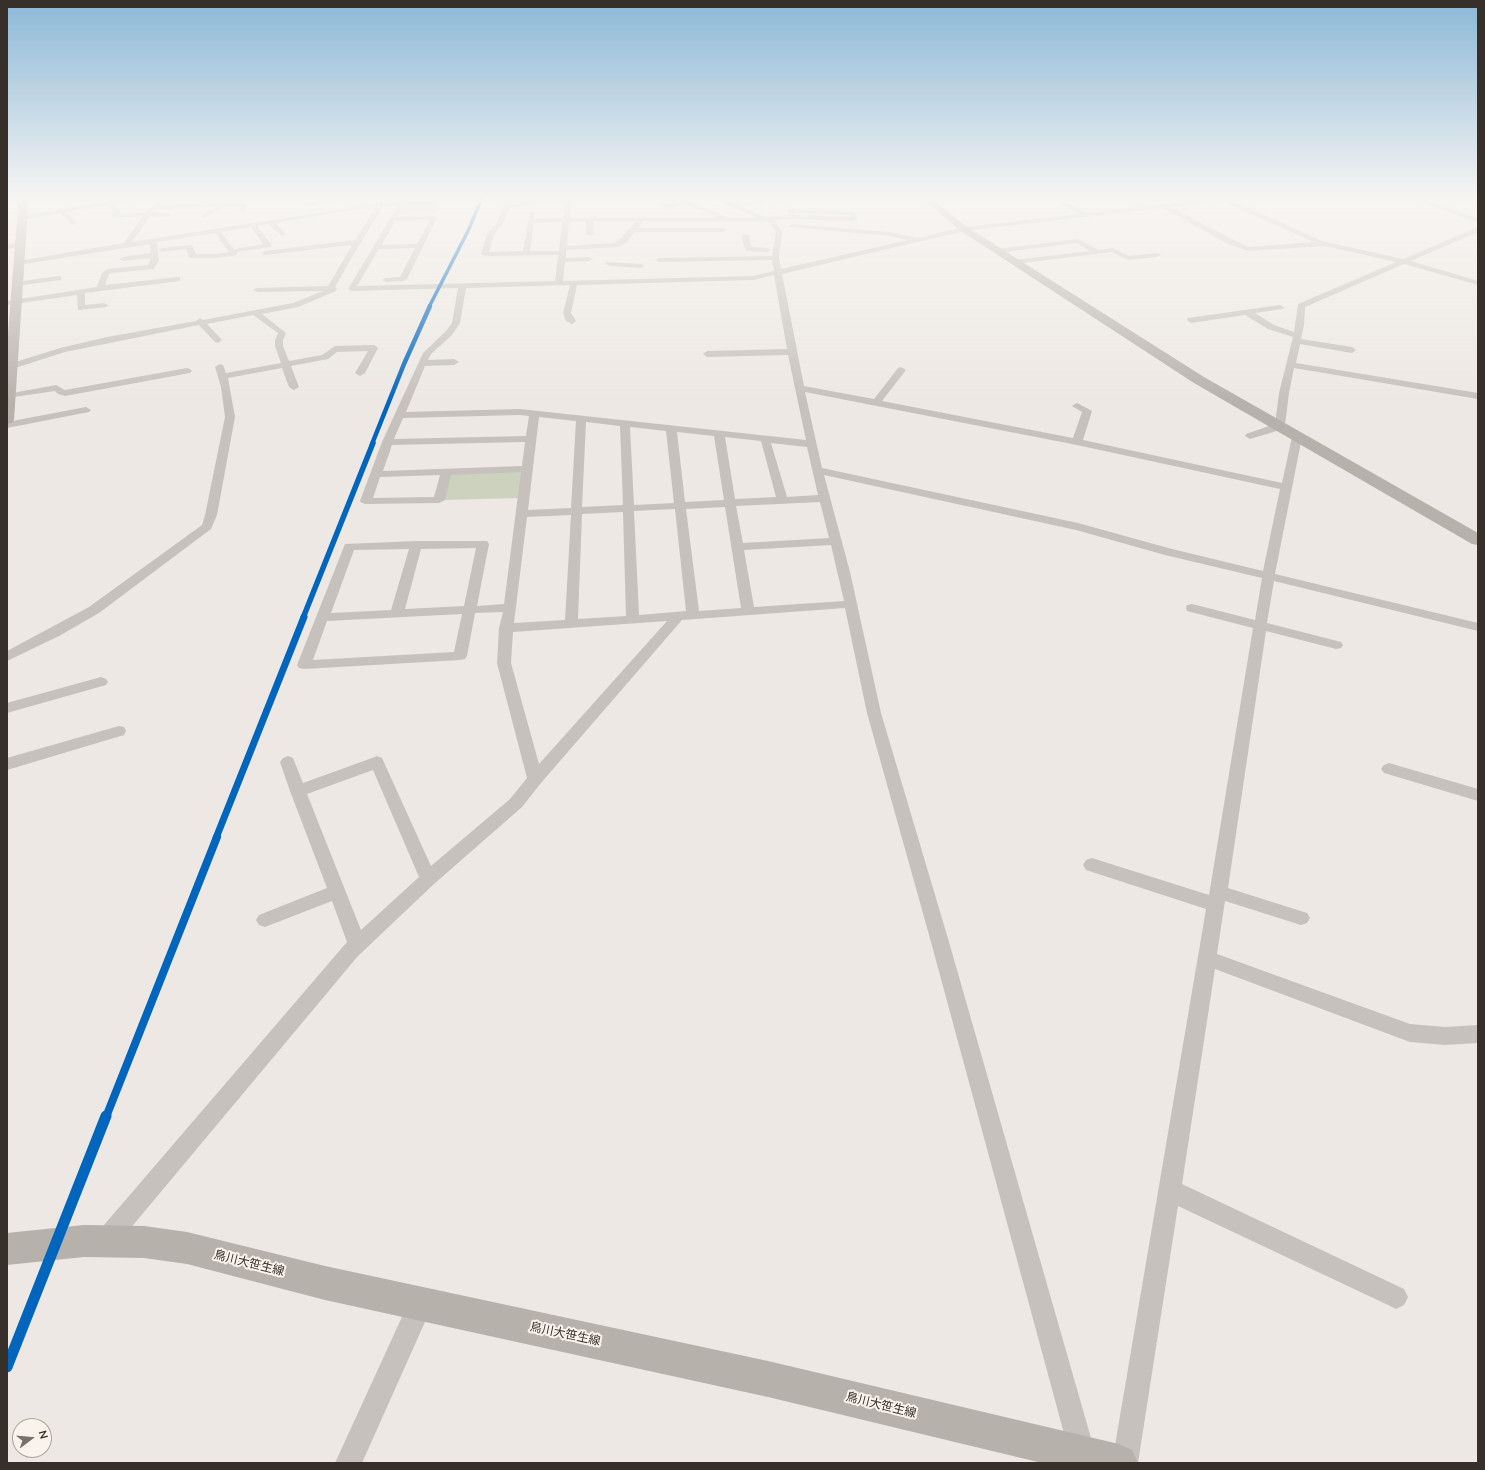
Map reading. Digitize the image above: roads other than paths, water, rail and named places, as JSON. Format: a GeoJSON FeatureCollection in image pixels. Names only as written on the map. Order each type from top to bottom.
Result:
{"type":"FeatureCollection","features":[{"type":"Feature","properties":{"kind":"street"},"geometry":{"type":"LineString","coordinates":[[7,420],[11,302],[15,267]]}},
{"type":"Feature","properties":{"kind":"street"},"geometry":{"type":"LineString","coordinates":[[100,289],[106,273],[111,271],[151,267]]}},
{"type":"Feature","properties":{"kind":"street"},"geometry":{"type":"LineString","coordinates":[[10,366],[86,344],[200,321],[295,305],[332,289],[344,267]]}},
{"type":"Feature","properties":{"kind":"street"},"geometry":{"type":"LineString","coordinates":[[352,289],[361,280],[367,267]]}},
{"type":"Feature","properties":{"kind":"street"},"geometry":{"type":"LineString","coordinates":[[380,280],[403,279],[409,267]]}},
{"type":"Feature","properties":{"kind":"street"},"geometry":{"type":"LineString","coordinates":[[559,284],[561,267]]}},
{"type":"Feature","properties":{"kind":"street"},"geometry":{"type":"LineString","coordinates":[[628,282],[641,267]]}},
{"type":"Feature","properties":{"kind":"street"},"geometry":{"type":"LineString","coordinates":[[671,267],[699,281]]}},
{"type":"Feature","properties":{"kind":"street"},"geometry":{"type":"LineString","coordinates":[[257,290],[699,281],[753,278],[768,267]]}},
{"type":"Feature","properties":{"kind":"street"},"geometry":{"type":"LineString","coordinates":[[777,267],[792,352],[818,470],[851,604],[874,713],[1083,1455]]}},
{"type":"Feature","properties":{"kind":"street"},"geometry":{"type":"LineString","coordinates":[[1022,267],[1199,380],[1478,540]]}},
{"type":"Feature","properties":{"kind":"street"},"geometry":{"type":"LineString","coordinates":[[1279,426],[1284,393],[1300,325],[1301,306],[1392,267]]}},
{"type":"Feature","properties":{"kind":"street"},"geometry":{"type":"LineString","coordinates":[[1419,267],[1478,283]]}},
{"type":"Feature","properties":{"kind":"street"},"geometry":{"type":"LineString","coordinates":[[13,283],[58,278]]}},
{"type":"Feature","properties":{"kind":"street"},"geometry":{"type":"LineString","coordinates":[[11,302],[177,279]]}},
{"type":"Feature","properties":{"kind":"street"},"geometry":{"type":"LineString","coordinates":[[572,321],[568,319],[567,313],[574,283]]}},
{"type":"Feature","properties":{"kind":"street"},"geometry":{"type":"LineString","coordinates":[[446,472],[439,500],[366,501],[399,415],[427,353],[449,334],[456,323],[462,286]]}},
{"type":"Feature","properties":{"kind":"street"},"geometry":{"type":"LineString","coordinates":[[82,292],[81,308],[104,305]]}},
{"type":"Feature","properties":{"kind":"street"},"geometry":{"type":"LineString","coordinates":[[1191,320],[1280,307]]}},
{"type":"Feature","properties":{"kind":"street"},"geometry":{"type":"LineString","coordinates":[[254,312],[282,333],[279,340],[279,346],[294,387]]}},
{"type":"Feature","properties":{"kind":"street"},"geometry":{"type":"LineString","coordinates":[[1247,312],[1271,327],[1296,339],[1352,350]]}},
{"type":"Feature","properties":{"kind":"street"},"geometry":{"type":"LineString","coordinates":[[200,321],[218,340]]}},
{"type":"Feature","properties":{"kind":"street"},"geometry":{"type":"LineString","coordinates":[[7,657],[54,634],[94,610],[207,527],[228,430],[230,408],[222,372],[286,364],[325,357],[335,349],[374,348],[360,372]]}},
{"type":"Feature","properties":{"kind":"street"},"geometry":{"type":"LineString","coordinates":[[708,354],[792,352]]}},
{"type":"Feature","properties":{"kind":"street"},"geometry":{"type":"LineString","coordinates":[[422,363],[454,362]]}},
{"type":"Feature","properties":{"kind":"street"},"geometry":{"type":"LineString","coordinates":[[1290,365],[1478,396]]}},
{"type":"Feature","properties":{"kind":"street"},"geometry":{"type":"LineString","coordinates":[[876,403],[901,370]]}},
{"type":"Feature","properties":{"kind":"street"},"geometry":{"type":"LineString","coordinates":[[9,396],[56,388],[61,392],[65,392],[187,371]]}},
{"type":"Feature","properties":{"kind":"street"},"geometry":{"type":"LineString","coordinates":[[800,388],[1077,442],[1286,487]]}},
{"type":"Feature","properties":{"kind":"street"},"geometry":{"type":"LineString","coordinates":[[1077,406],[1086,411],[1077,442]]}},
{"type":"Feature","properties":{"kind":"street"},"geometry":{"type":"LineString","coordinates":[[7,425],[86,410]]}},
{"type":"Feature","properties":{"kind":"street"},"geometry":{"type":"LineString","coordinates":[[399,415],[492,412],[534,414],[812,444]]}},
{"type":"Feature","properties":{"kind":"street"},"geometry":{"type":"LineString","coordinates":[[534,414],[508,608],[504,663],[535,779]]}},
{"type":"Feature","properties":{"kind":"street"},"geometry":{"type":"LineString","coordinates":[[570,624],[581,418]]}},
{"type":"Feature","properties":{"kind":"street"},"geometry":{"type":"LineString","coordinates":[[625,423],[633,620]]}},
{"type":"Feature","properties":{"kind":"street"},"geometry":{"type":"LineString","coordinates":[[1250,436],[1279,426]]}},
{"type":"Feature","properties":{"kind":"street"},"geometry":{"type":"LineString","coordinates":[[106,1240],[357,944],[428,879],[516,803],[535,779],[685,616],[680,506],[672,428]]}},
{"type":"Feature","properties":{"kind":"street"},"geometry":{"type":"LineString","coordinates":[[719,434],[732,503],[748,612]]}},
{"type":"Feature","properties":{"kind":"street"},"geometry":{"type":"LineString","coordinates":[[1125,1463],[1260,626],[1297,437]]}},
{"type":"Feature","properties":{"kind":"street"},"geometry":{"type":"LineString","coordinates":[[388,442],[530,439]]}},
{"type":"Feature","properties":{"kind":"street"},"geometry":{"type":"LineString","coordinates":[[765,439],[783,501]]}},
{"type":"Feature","properties":{"kind":"street"},"geometry":{"type":"LineString","coordinates":[[376,474],[526,469]]}},
{"type":"Feature","properties":{"kind":"street"},"geometry":{"type":"LineString","coordinates":[[818,470],[1078,527],[1169,552],[1478,626]]}},
{"type":"Feature","properties":{"kind":"street"},"geometry":{"type":"LineString","coordinates":[[521,514],[825,498]]}},
{"type":"Feature","properties":{"kind":"street"},"geometry":{"type":"LineString","coordinates":[[738,547],[836,541]]}},
{"type":"Feature","properties":{"kind":"street"},"geometry":{"type":"LineString","coordinates":[[483,544],[471,610],[460,656],[304,665],[349,547],[416,545],[483,544]]}},
{"type":"Feature","properties":{"kind":"street"},"geometry":{"type":"LineString","coordinates":[[397,614],[416,545]]}},
{"type":"Feature","properties":{"kind":"street"},"geometry":{"type":"LineString","coordinates":[[506,628],[851,604]]}},
{"type":"Feature","properties":{"kind":"street"},"geometry":{"type":"LineString","coordinates":[[322,617],[508,608]]}},
{"type":"Feature","properties":{"kind":"street"},"geometry":{"type":"LineString","coordinates":[[1192,608],[1336,645]]}},
{"type":"Feature","properties":{"kind":"street"},"geometry":{"type":"LineString","coordinates":[[7,708],[102,682]]}},
{"type":"Feature","properties":{"kind":"street"},"geometry":{"type":"LineString","coordinates":[[7,764],[119,731]]}},
{"type":"Feature","properties":{"kind":"street"},"geometry":{"type":"LineString","coordinates":[[288,762],[357,944]]}},
{"type":"Feature","properties":{"kind":"street"},"geometry":{"type":"LineString","coordinates":[[298,791],[377,762],[428,879]]}},
{"type":"Feature","properties":{"kind":"street"},"geometry":{"type":"LineString","coordinates":[[1388,769],[1478,795]]}},
{"type":"Feature","properties":{"kind":"street"},"geometry":{"type":"LineString","coordinates":[[1092,866],[1217,899],[1301,918]]}},
{"type":"Feature","properties":{"kind":"street"},"geometry":{"type":"LineString","coordinates":[[265,920],[337,891]]}},
{"type":"Feature","properties":{"kind":"street"},"geometry":{"type":"LineString","coordinates":[[1207,958],[1410,1033],[1444,1036],[1478,1034]]}},
{"type":"Feature","properties":{"kind":"street"},"geometry":{"type":"LineString","coordinates":[[1170,1190],[1396,1298]]}},
{"type":"Feature","properties":{"kind":"street","name":"鳥川大笹生線"},"geometry":{"type":"LineString","coordinates":[[7,1249],[106,1240],[144,1242],[187,1248],[325,1283],[768,1379],[1119,1463]]}},
{"type":"Feature","properties":{"kind":"street"},"geometry":{"type":"LineString","coordinates":[[348,1463],[421,1304]]}}]}
